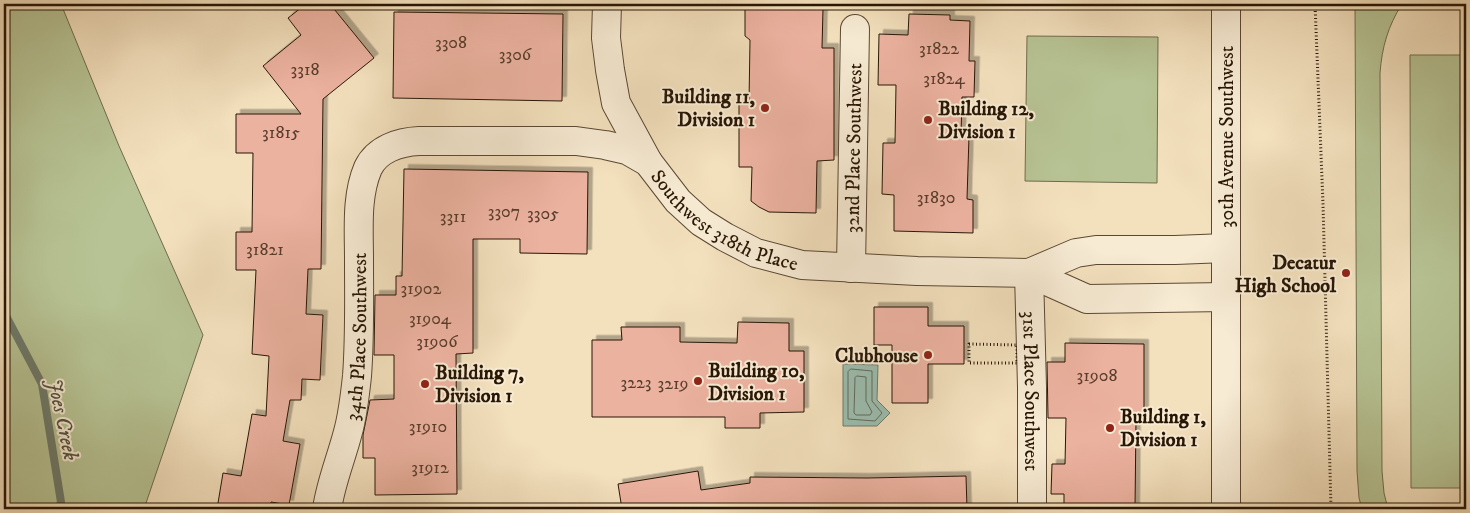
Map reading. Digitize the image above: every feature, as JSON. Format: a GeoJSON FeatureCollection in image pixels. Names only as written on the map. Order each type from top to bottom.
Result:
{"type":"FeatureCollection","features":[{"type":"Feature","properties":{"kind":"street"},"geometry":{"type":"LineString","coordinates":[[606,4],[607,46],[616,103],[648,162]]}},
{"type":"Feature","properties":{"kind":"street","name":"30th Avenue Southwest"},"geometry":{"type":"LineString","coordinates":[[1226,4],[1226,509]]}},
{"type":"Feature","properties":{"kind":"street","name":"32nd Place Southwest"},"geometry":{"type":"LineString","coordinates":[[852,268],[855,29]]}},
{"type":"Feature","properties":{"kind":"street","name":"Southwest 318th Place"},"geometry":{"type":"LineString","coordinates":[[371,162],[387,149],[412,141],[536,140],[576,141],[605,145],[627,150],[648,162],[678,201],[701,222],[724,237],[756,253],[802,265],[917,271],[1029,273]]}},
{"type":"Feature","properties":{"kind":"street","name":"34th Place Southwest"},"geometry":{"type":"LineString","coordinates":[[327,509],[332,482],[348,432],[353,409],[359,342],[360,210],[365,177],[371,162]]}},
{"type":"Feature","properties":{"kind":"street"},"geometry":{"type":"LineString","coordinates":[[1029,273],[1076,253],[1096,250],[1226,248]]}},
{"type":"Feature","properties":{"kind":"street"},"geometry":{"type":"LineString","coordinates":[[1029,273],[1087,299],[1226,297]]}},
{"type":"Feature","properties":{"kind":"street","name":"31st Place Southwest"},"geometry":{"type":"LineString","coordinates":[[1029,273],[1032,509]]}},
{"type":"Feature","properties":{"kind":"path"},"geometry":{"type":"LineString","coordinates":[[1315,4],[1324,204],[1331,509]]}},
{"type":"Feature","properties":{"kind":"path"},"geometry":{"type":"LineString","coordinates":[[969,344],[1017,345],[1017,364],[970,363],[969,344]]}},
{"type":"Feature","properties":{"kind":"green space"},"geometry":{"type":"Polygon","coordinates":[[[4,4],[61,4],[119,146],[203,335],[144,509],[4,509],[4,4]]]}},
{"type":"Feature","properties":{"kind":"green space"},"geometry":{"type":"Polygon","coordinates":[[[1355,4],[1402,4],[1386,37],[1380,73],[1382,471],[1388,509],[1362,509],[1359,498],[1357,471],[1355,4]]]}},
{"type":"Feature","properties":{"kind":"green space"},"geometry":{"type":"Polygon","coordinates":[[[1027,36],[1158,37],[1157,183],[1025,181],[1027,36]]]}},
{"type":"Feature","properties":{"kind":"green space"},"geometry":{"type":"Polygon","coordinates":[[[1410,55],[1466,55],[1466,488],[1411,488],[1410,55]]]}},
{"type":"Feature","properties":{"kind":"water"},"geometry":{"type":"Polygon","coordinates":[[[843,364],[878,365],[877,400],[890,413],[877,426],[843,426],[843,364]]]}},
{"type":"Feature","properties":{"kind":"building"},"geometry":{"type":"Polygon","coordinates":[[[306,4],[330,4],[374,58],[323,99],[321,269],[308,269],[306,314],[323,315],[320,380],[302,379],[301,400],[290,400],[283,441],[300,444],[289,505],[271,502],[270,509],[217,509],[223,473],[241,476],[252,414],[266,416],[269,356],[252,354],[256,270],[236,270],[236,232],[252,232],[253,153],[236,153],[236,114],[301,114],[263,66],[301,35],[288,18],[306,4]]]}},
{"type":"Feature","properties":{"kind":"building","name":"Building 11, Division 1"},"geometry":{"type":"Polygon","coordinates":[[[745,8],[823,9],[822,48],[834,48],[834,160],[817,161],[816,213],[769,212],[759,207],[751,201],[752,167],[739,167],[739,103],[749,102],[750,40],[745,36],[745,8]]]}},
{"type":"Feature","properties":{"kind":"building"},"geometry":{"type":"Polygon","coordinates":[[[394,12],[563,14],[562,101],[393,98],[394,12]]]}},
{"type":"Feature","properties":{"kind":"building","name":"Building 12, Division 1"},"geometry":{"type":"Polygon","coordinates":[[[909,14],[950,15],[950,20],[970,21],[969,61],[975,61],[974,97],[962,97],[961,136],[969,136],[967,199],[973,200],[973,233],[894,231],[894,195],[882,194],[883,143],[895,143],[896,85],[878,85],[879,34],[908,35],[909,14]]]}},
{"type":"Feature","properties":{"kind":"building"},"geometry":{"type":"Polygon","coordinates":[[[404,169],[588,172],[587,254],[520,253],[520,239],[473,239],[473,353],[456,354],[457,494],[375,495],[375,458],[363,458],[363,435],[370,400],[394,399],[394,355],[374,355],[375,295],[396,295],[396,276],[402,276],[404,169]]]}},
{"type":"Feature","properties":{"kind":"building","name":"Clubhouse"},"geometry":{"type":"Polygon","coordinates":[[[874,307],[928,307],[928,326],[964,326],[964,364],[928,364],[928,403],[892,403],[892,345],[874,345],[874,307]]]}},
{"type":"Feature","properties":{"kind":"building","name":"Building 10, Division 1"},"geometry":{"type":"Polygon","coordinates":[[[738,322],[789,323],[789,351],[804,351],[804,412],[760,413],[760,428],[725,428],[725,417],[592,417],[592,340],[622,340],[621,327],[680,327],[680,342],[737,343],[738,322]]]}},
{"type":"Feature","properties":{"kind":"building","name":"Building 1, Division 1"},"geometry":{"type":"Polygon","coordinates":[[[1065,343],[1144,344],[1144,419],[1136,419],[1135,509],[1064,509],[1064,494],[1051,494],[1052,464],[1065,464],[1066,418],[1048,418],[1047,362],[1065,362],[1065,343]]]}},
{"type":"Feature","properties":{"kind":"building"},"geometry":{"type":"Polygon","coordinates":[[[698,471],[701,490],[750,483],[750,477],[867,478],[966,476],[967,509],[622,509],[618,484],[698,471]]]}},
{"type":"Feature","properties":{"kind":"waterway","name":"Joes Creek"},"geometry":{"type":"LineString","coordinates":[[4,312],[42,384],[61,502],[58,509]]}},
{"type":"Feature","properties":{"kind":"place","name":"Building 11, Division 1"},"geometry":{"type":"Point","coordinates":[765,108]}},
{"type":"Feature","properties":{"kind":"place","name":"Building 12, Division 1"},"geometry":{"type":"Point","coordinates":[928,120]}},
{"type":"Feature","properties":{"kind":"place","name":"Decatur High School"},"geometry":{"type":"Point","coordinates":[1346,273]}},
{"type":"Feature","properties":{"kind":"place","name":"Clubhouse"},"geometry":{"type":"Point","coordinates":[928,355]}},
{"type":"Feature","properties":{"kind":"place","name":"Building 10, Division 1"},"geometry":{"type":"Point","coordinates":[698,381]}},
{"type":"Feature","properties":{"kind":"place","name":"Building 7, Division 1"},"geometry":{"type":"Point","coordinates":[425,384]}},
{"type":"Feature","properties":{"kind":"place","name":"Building 1, Division 1"},"geometry":{"type":"Point","coordinates":[1110,428]}}]}
